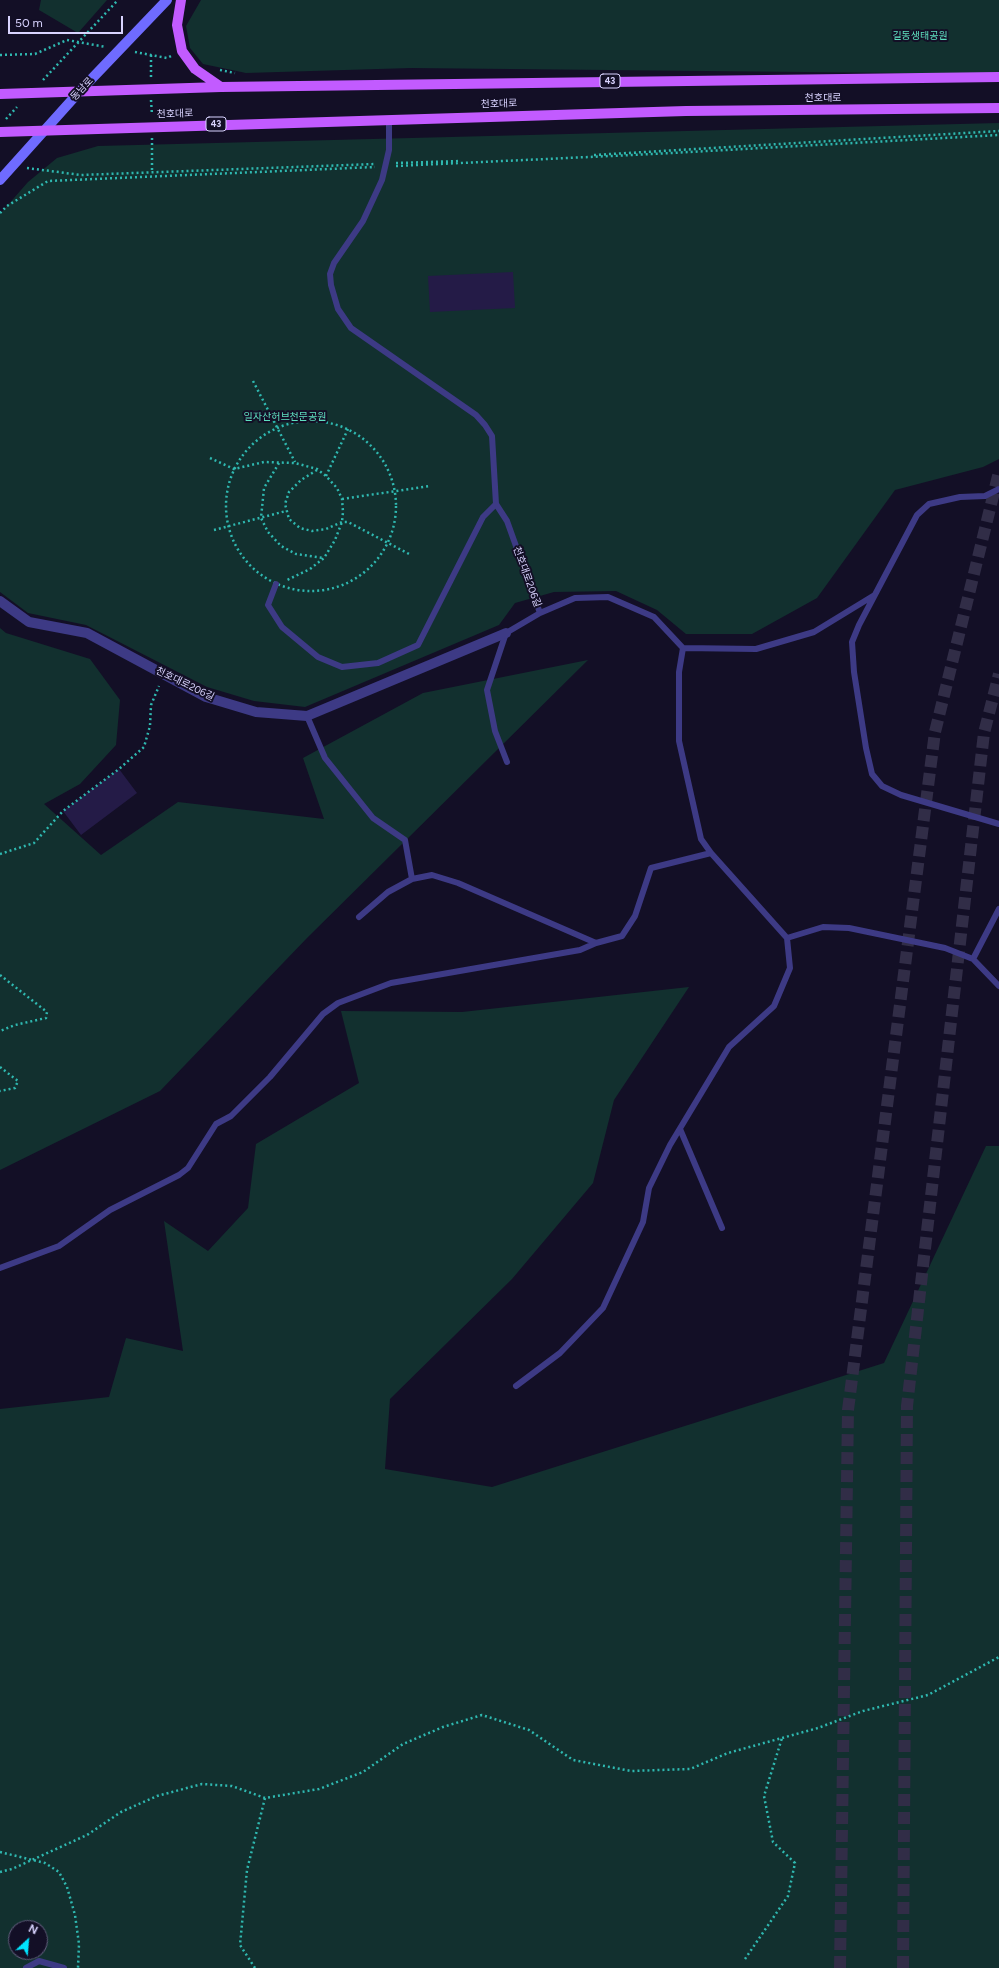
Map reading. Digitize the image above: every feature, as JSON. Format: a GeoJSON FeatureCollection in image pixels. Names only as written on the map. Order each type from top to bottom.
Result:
{"type":"FeatureCollection","features":[{"type":"Feature","properties":{"kind":"main road","name":"동남로"},"geometry":{"type":"LineString","coordinates":[[0,180],[79,92],[167,0]]}},
{"type":"Feature","properties":{"kind":"main road"},"geometry":{"type":"LineString","coordinates":[[181,0],[177,25],[182,51],[195,69],[221,87]]}},
{"type":"Feature","properties":{"kind":"main road","name":"천호대로"},"geometry":{"type":"LineString","coordinates":[[0,94],[221,87],[999,77]]}},
{"type":"Feature","properties":{"kind":"main road","name":"천호대로"},"geometry":{"type":"LineString","coordinates":[[0,132],[686,111],[999,108]]}},
{"type":"Feature","properties":{"kind":"street","name":"천호대로206길"},"geometry":{"type":"LineString","coordinates":[[0,600],[30,622],[87,634],[206,697],[256,712],[307,716],[506,633]]}},
{"type":"Feature","properties":{"kind":"lane","name":"천호대로206길"},"geometry":{"type":"LineString","coordinates":[[389,120],[389,150],[382,180],[363,221],[334,263],[330,274],[331,284],[338,309],[351,328],[476,415],[492,436],[496,504],[507,521],[540,613],[506,633]]}},
{"type":"Feature","properties":{"kind":"lane"},"geometry":{"type":"LineString","coordinates":[[999,490],[985,496],[960,497],[929,504],[918,515],[874,596],[852,642],[854,672],[872,774],[882,786],[901,794],[999,824]]}},
{"type":"Feature","properties":{"kind":"lane"},"geometry":{"type":"LineString","coordinates":[[276,584],[268,606],[282,627],[318,657],[342,667],[378,662],[418,645],[483,517],[496,504]]}},
{"type":"Feature","properties":{"kind":"lane"},"geometry":{"type":"LineString","coordinates":[[540,613],[575,598],[608,597],[654,617],[683,648],[756,649],[814,632],[874,596]]}},
{"type":"Feature","properties":{"kind":"lane"},"geometry":{"type":"LineString","coordinates":[[506,633],[486,690],[495,731],[507,762]]}},
{"type":"Feature","properties":{"kind":"lane"},"geometry":{"type":"LineString","coordinates":[[516,1386],[560,1353],[603,1308],[643,1222],[649,1188],[680,1129],[729,1048],[774,1006],[790,968],[787,938],[711,853],[701,839],[679,741],[678,672],[683,648]]}},
{"type":"Feature","properties":{"kind":"lane"},"geometry":{"type":"LineString","coordinates":[[307,716],[325,758],[373,818],[405,840],[412,879]]}},
{"type":"Feature","properties":{"kind":"lane"},"geometry":{"type":"LineString","coordinates":[[0,1268],[59,1246],[110,1210],[180,1175],[188,1168],[216,1124],[231,1116],[265,1082],[324,1014],[338,1003],[391,984],[580,950],[596,943],[622,936],[635,916],[651,868],[711,853]]}},
{"type":"Feature","properties":{"kind":"lane"},"geometry":{"type":"LineString","coordinates":[[359,917],[388,892],[412,879],[432,876],[458,883],[596,943]]}},
{"type":"Feature","properties":{"kind":"lane"},"geometry":{"type":"LineString","coordinates":[[973,959],[999,908]]}},
{"type":"Feature","properties":{"kind":"lane"},"geometry":{"type":"LineString","coordinates":[[787,938],[823,927],[849,928],[945,948],[973,959],[999,986]]}},
{"type":"Feature","properties":{"kind":"lane"},"geometry":{"type":"LineString","coordinates":[[680,1129],[722,1228]]}},
{"type":"Feature","properties":{"kind":"lane"},"geometry":{"type":"LineString","coordinates":[[26,1968],[39,1961],[64,1968]]}},
{"type":"Feature","properties":{"kind":"path"},"geometry":{"type":"LineString","coordinates":[[5,120],[118,0]]}},
{"type":"Feature","properties":{"kind":"path"},"geometry":{"type":"LineString","coordinates":[[0,55],[35,54],[67,40],[167,58],[182,51]]}},
{"type":"Feature","properties":{"kind":"path"},"geometry":{"type":"LineString","coordinates":[[0,213],[7,206],[48,181],[533,158],[999,131]]}},
{"type":"Feature","properties":{"kind":"path"},"geometry":{"type":"LineString","coordinates":[[13,166],[81,175],[654,154],[999,134]]}},
{"type":"Feature","properties":{"kind":"path"},"geometry":{"type":"LineString","coordinates":[[81,175],[82,180]]}},
{"type":"Feature","properties":{"kind":"path"},"geometry":{"type":"LineString","coordinates":[[253,381],[295,463]]}},
{"type":"Feature","properties":{"kind":"path"},"geometry":{"type":"LineString","coordinates":[[313,421],[331,423],[348,429],[365,440],[379,454],[389,472],[395,490],[397,508],[394,526],[388,543],[373,565],[353,581],[328,590],[301,591],[276,584],[259,574],[245,561],[235,544],[228,526],[225,507],[227,487],[234,469],[242,455],[252,444],[277,428],[295,422],[313,421]]}},
{"type":"Feature","properties":{"kind":"path"},"geometry":{"type":"LineString","coordinates":[[326,476],[348,429]]}},
{"type":"Feature","properties":{"kind":"path"},"geometry":{"type":"LineString","coordinates":[[210,458],[234,469],[264,462],[295,463],[317,469],[337,488],[342,499],[342,522],[335,540],[324,558],[310,569],[292,579],[276,584]]}},
{"type":"Feature","properties":{"kind":"path"},"geometry":{"type":"LineString","coordinates":[[280,462],[264,488],[261,518],[268,532],[281,546],[296,554],[324,558]]}},
{"type":"Feature","properties":{"kind":"path"},"geometry":{"type":"LineString","coordinates":[[317,469],[301,480],[289,492],[285,504],[289,519],[300,528],[312,531],[326,529],[342,522],[348,522],[411,555]]}},
{"type":"Feature","properties":{"kind":"path"},"geometry":{"type":"LineString","coordinates":[[342,499],[430,486]]}},
{"type":"Feature","properties":{"kind":"path"},"geometry":{"type":"LineString","coordinates":[[214,530],[286,511]]}},
{"type":"Feature","properties":{"kind":"path"},"geometry":{"type":"LineString","coordinates":[[0,854],[34,843],[63,811],[119,769],[144,747],[150,726],[151,705],[164,674]]}},
{"type":"Feature","properties":{"kind":"path"},"geometry":{"type":"LineString","coordinates":[[0,975],[47,1012],[46,1018],[15,1025],[0,1031]]}},
{"type":"Feature","properties":{"kind":"path"},"geometry":{"type":"LineString","coordinates":[[0,1067],[18,1081],[15,1088],[0,1091]]}},
{"type":"Feature","properties":{"kind":"path"},"geometry":{"type":"LineString","coordinates":[[0,1872],[12,1869],[86,1835],[121,1812],[165,1794],[202,1784],[232,1786],[265,1798],[319,1789],[363,1772],[403,1744],[443,1727],[482,1715],[530,1730],[573,1760],[631,1772],[690,1768],[728,1753],[818,1728],[863,1712],[928,1695],[999,1657]]}},
{"type":"Feature","properties":{"kind":"path"},"geometry":{"type":"LineString","coordinates":[[745,1959],[788,1896],[795,1863],[773,1842],[764,1796],[782,1737]]}},
{"type":"Feature","properties":{"kind":"path"},"geometry":{"type":"LineString","coordinates":[[255,1968],[240,1945],[247,1870],[265,1798]]}},
{"type":"Feature","properties":{"kind":"path"},"geometry":{"type":"LineString","coordinates":[[0,1852],[45,1863],[60,1872],[67,1887],[75,1915],[79,1944],[78,1968]]}},
{"type":"Feature","properties":{"kind":"green space"},"geometry":{"type":"Polygon","coordinates":[[[41,0],[107,0],[78,33],[39,10],[41,0]]]}},
{"type":"Feature","properties":{"kind":"green space","name":"길동생태공원"},"geometry":{"type":"Polygon","coordinates":[[[201,0],[999,0],[999,74],[411,68],[246,73],[203,64],[190,48],[186,26],[201,0]]]}},
{"type":"Feature","properties":{"kind":"green space","name":"일자산허브천문공원"},"geometry":{"type":"Polygon","coordinates":[[[999,123],[999,459],[983,467],[895,490],[817,598],[752,634],[686,634],[657,610],[616,591],[554,592],[515,603],[499,625],[305,707],[254,701],[207,687],[86,625],[28,613],[0,592],[0,214],[28,182],[57,158],[98,146],[999,123]]]}},
{"type":"Feature","properties":{"kind":"green space"},"geometry":{"type":"Polygon","coordinates":[[[0,628],[6,633],[90,659],[120,700],[116,745],[80,784],[44,804],[101,855],[178,802],[324,819],[303,758],[423,693],[588,660],[307,938],[160,1091],[0,1170],[0,628]]]}},
{"type":"Feature","properties":{"kind":"green space"},"geometry":{"type":"Polygon","coordinates":[[[689,987],[614,1100],[593,1183],[512,1279],[390,1399],[385,1469],[492,1487],[884,1363],[986,1146],[999,1146],[999,1968],[0,1968],[0,1409],[109,1397],[126,1338],[183,1351],[164,1221],[208,1251],[248,1208],[256,1144],[359,1083],[341,1011],[462,1012],[689,987]]]}},
{"type":"Feature","properties":{"kind":"building"},"geometry":{"type":"Polygon","coordinates":[[[513,272],[515,308],[430,312],[428,276],[513,272]]]}},
{"type":"Feature","properties":{"kind":"building"},"geometry":{"type":"Polygon","coordinates":[[[119,769],[137,793],[81,835],[63,811],[119,769]]]}},
{"type":"Feature","properties":{"kind":"tunnel"},"geometry":{"type":"LineString","coordinates":[[840,1968],[848,1410],[935,732],[999,472]]}},
{"type":"Feature","properties":{"kind":"tunnel"},"geometry":{"type":"LineString","coordinates":[[903,1968],[907,1406],[984,733],[999,674]]}}]}
